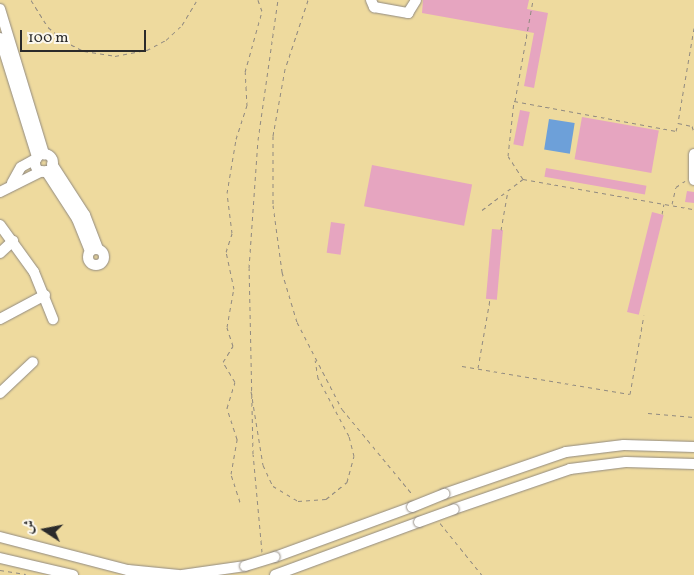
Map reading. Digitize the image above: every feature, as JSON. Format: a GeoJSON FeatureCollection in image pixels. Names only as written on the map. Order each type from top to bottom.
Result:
{"type":"FeatureCollection","features":[{"type":"Feature","properties":{"kind":"street"},"geometry":{"type":"LineString","coordinates":[[371,0],[374,7],[408,13],[416,0]]}},
{"type":"Feature","properties":{"kind":"street"},"geometry":{"type":"LineString","coordinates":[[0,9],[39,156],[36,166],[47,169]]}},
{"type":"Feature","properties":{"kind":"street"},"geometry":{"type":"LineString","coordinates":[[0,38],[39,156],[47,169],[85,215],[94,250]]}},
{"type":"Feature","properties":{"kind":"street"},"geometry":{"type":"LineString","coordinates":[[693,178],[694,154]]}},
{"type":"Feature","properties":{"kind":"street"},"geometry":{"type":"LineString","coordinates":[[12,183],[21,167],[39,156]]}},
{"type":"Feature","properties":{"kind":"street"},"geometry":{"type":"LineString","coordinates":[[0,192],[12,183],[47,169]]}},
{"type":"Feature","properties":{"kind":"street"},"geometry":{"type":"LineString","coordinates":[[0,225],[13,240],[45,295],[53,319]]}},
{"type":"Feature","properties":{"kind":"street"},"geometry":{"type":"LineString","coordinates":[[0,253],[13,240]]}},
{"type":"Feature","properties":{"kind":"street"},"geometry":{"type":"LineString","coordinates":[[0,319],[45,295]]}},
{"type":"Feature","properties":{"kind":"street"},"geometry":{"type":"LineString","coordinates":[[0,393],[32,362]]}},
{"type":"Feature","properties":{"kind":"street"},"geometry":{"type":"LineString","coordinates":[[182,575],[245,566],[414,503],[566,452],[624,445],[694,447]]}},
{"type":"Feature","properties":{"kind":"street"},"geometry":{"type":"LineString","coordinates":[[278,574],[533,479],[579,468],[636,462],[694,464]]}},
{"type":"Feature","properties":{"kind":"street"},"geometry":{"type":"LineString","coordinates":[[0,537],[120,568],[178,575]]}},
{"type":"Feature","properties":{"kind":"street"},"geometry":{"type":"LineString","coordinates":[[0,558],[73,575]]}},
{"type":"Feature","properties":{"kind":"path"},"geometry":{"type":"LineString","coordinates":[[31,0],[48,27],[64,41],[84,51],[115,56],[147,50],[166,40],[185,21],[197,0]]}},
{"type":"Feature","properties":{"kind":"path"},"geometry":{"type":"LineString","coordinates":[[240,502],[231,474],[237,439],[227,408],[235,382],[223,362],[233,346],[227,327],[234,289],[226,252],[232,233],[227,193],[236,139],[248,106],[245,72],[262,18],[258,0]]}},
{"type":"Feature","properties":{"kind":"path"},"geometry":{"type":"LineString","coordinates":[[263,556],[251,388],[248,300],[254,186],[278,0]]}},
{"type":"Feature","properties":{"kind":"path"},"geometry":{"type":"LineString","coordinates":[[251,388],[268,479],[290,499],[312,503],[326,499],[347,482],[354,456],[348,436],[318,378],[314,360],[282,272],[272,182],[280,91],[308,0]]}},
{"type":"Feature","properties":{"kind":"path"},"geometry":{"type":"LineString","coordinates":[[533,0],[514,101],[508,156],[523,179],[694,209]]}},
{"type":"Feature","properties":{"kind":"path"},"geometry":{"type":"LineString","coordinates":[[514,101],[676,131],[694,28]]}},
{"type":"Feature","properties":{"kind":"path"},"geometry":{"type":"LineString","coordinates":[[689,56],[694,57]]}},
{"type":"Feature","properties":{"kind":"path"},"geometry":{"type":"LineString","coordinates":[[678,123],[692,126],[694,132]]}},
{"type":"Feature","properties":{"kind":"path"},"geometry":{"type":"LineString","coordinates":[[672,205],[676,187],[693,178]]}},
{"type":"Feature","properties":{"kind":"path"},"geometry":{"type":"LineString","coordinates":[[482,210],[523,179]]}},
{"type":"Feature","properties":{"kind":"path"},"geometry":{"type":"LineString","coordinates":[[501,230],[508,191]]}},
{"type":"Feature","properties":{"kind":"path"},"geometry":{"type":"LineString","coordinates":[[662,214],[664,204]]}},
{"type":"Feature","properties":{"kind":"path"},"geometry":{"type":"LineString","coordinates":[[478,369],[490,299]]}},
{"type":"Feature","properties":{"kind":"path"},"geometry":{"type":"LineString","coordinates":[[462,366],[630,394],[644,315]]}},
{"type":"Feature","properties":{"kind":"path"},"geometry":{"type":"LineString","coordinates":[[314,360],[350,420],[414,503]]}},
{"type":"Feature","properties":{"kind":"path"},"geometry":{"type":"LineString","coordinates":[[648,413],[694,417]]}},
{"type":"Feature","properties":{"kind":"path"},"geometry":{"type":"LineString","coordinates":[[437,520],[482,575]]}},
{"type":"Feature","properties":{"kind":"sand"},"geometry":{"type":"Polygon","coordinates":[[[0,0],[694,0],[694,575],[0,575],[0,0]]]}},
{"type":"Feature","properties":{"kind":"water"},"geometry":{"type":"Polygon","coordinates":[[[549,119],[575,123],[570,154],[544,150],[549,119]]]}},
{"type":"Feature","properties":{"kind":"building"},"geometry":{"type":"Polygon","coordinates":[[[423,0],[529,0],[527,9],[548,13],[534,88],[524,86],[534,33],[422,13],[423,0]]]}},
{"type":"Feature","properties":{"kind":"building"},"geometry":{"type":"Polygon","coordinates":[[[520,110],[530,112],[523,146],[513,144],[520,110]]]}},
{"type":"Feature","properties":{"kind":"building"},"geometry":{"type":"Polygon","coordinates":[[[582,117],[659,131],[651,173],[575,159],[582,117]]]}},
{"type":"Feature","properties":{"kind":"building"},"geometry":{"type":"Polygon","coordinates":[[[372,165],[472,184],[464,226],[364,206],[372,165]]]}},
{"type":"Feature","properties":{"kind":"building"},"geometry":{"type":"Polygon","coordinates":[[[546,168],[646,186],[645,195],[544,177],[546,168]]]}},
{"type":"Feature","properties":{"kind":"building"},"geometry":{"type":"Polygon","coordinates":[[[687,191],[694,192],[694,203],[685,202],[687,191]]]}},
{"type":"Feature","properties":{"kind":"building"},"geometry":{"type":"Polygon","coordinates":[[[652,212],[664,215],[639,315],[627,312],[652,212]]]}},
{"type":"Feature","properties":{"kind":"building"},"geometry":{"type":"Polygon","coordinates":[[[331,222],[345,224],[341,255],[327,253],[331,222]]]}},
{"type":"Feature","properties":{"kind":"building"},"geometry":{"type":"Polygon","coordinates":[[[492,229],[503,230],[497,300],[486,299],[492,229]]]}}]}
